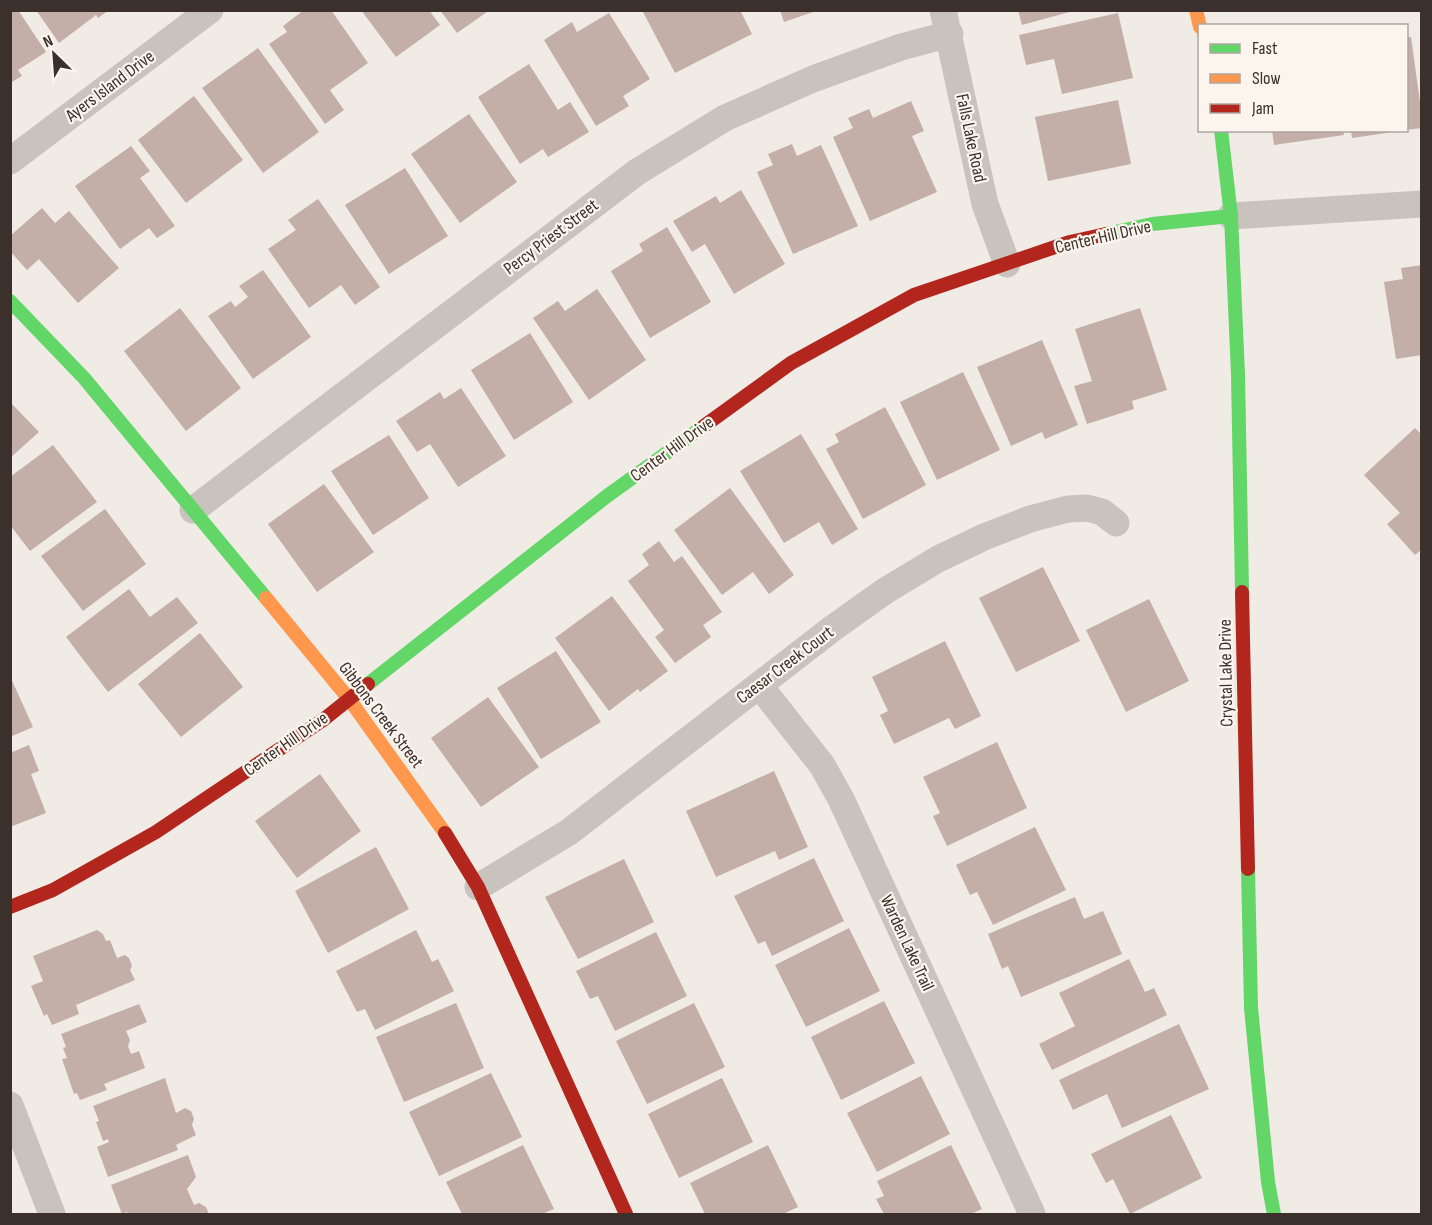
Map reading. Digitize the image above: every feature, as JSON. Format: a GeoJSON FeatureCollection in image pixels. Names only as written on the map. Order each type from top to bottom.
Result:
{"type":"FeatureCollection","features":[{"type":"Feature","properties":{"kind":"street","name":"Ayers Island Drive"},"geometry":{"type":"LineString","coordinates":[[10,161],[210,10]]}},
{"type":"Feature","properties":{"kind":"street","name":"Falls Lake Road"},"geometry":{"type":"LineString","coordinates":[[946,22],[985,204],[1007,264]]}},
{"type":"Feature","properties":{"kind":"street","name":"Percy Priest Street"},"geometry":{"type":"LineString","coordinates":[[193,510],[637,172],[725,118],[791,89],[901,47],[946,22]]}},
{"type":"Feature","properties":{"kind":"street","name":"Crystal Lake Drive"},"geometry":{"type":"LineString","coordinates":[[1221,132],[1231,216],[1238,374],[1251,1008],[1268,1182],[1274,1215]]}},
{"type":"Feature","properties":{"kind":"street","name":"Center Hill Drive"},"geometry":{"type":"LineString","coordinates":[[10,907],[53,890],[156,832],[323,720],[607,496],[791,363],[914,295],[1070,242],[1152,224],[1231,216],[1422,204]]}},
{"type":"Feature","properties":{"kind":"street","name":"Gibbons Creek Street"},"geometry":{"type":"LineString","coordinates":[[10,301],[84,378],[349,699],[453,844],[478,887],[626,1215]]}},
{"type":"Feature","properties":{"kind":"street","name":"Caesar Creek Court"},"geometry":{"type":"LineString","coordinates":[[478,887],[569,832],[885,591],[938,559],[984,537],[1030,519],[1068,508],[1087,508],[1102,513],[1116,523]]}},
{"type":"Feature","properties":{"kind":"street","name":"Warden Lake Trail"},"geometry":{"type":"LineString","coordinates":[[759,685],[816,757],[841,799],[1032,1215]]}},
{"type":"Feature","properties":{"kind":"street"},"geometry":{"type":"LineString","coordinates":[[10,1105],[21,1168],[52,1215]]}},
{"type":"Feature","properties":{"kind":"building"},"geometry":{"type":"Polygon","coordinates":[[[10,10],[18,10],[46,52],[18,70],[22,76],[10,83],[10,10]]]}},
{"type":"Feature","properties":{"kind":"building"},"geometry":{"type":"Polygon","coordinates":[[[36,10],[109,10],[98,18],[96,15],[59,43],[36,10]]]}},
{"type":"Feature","properties":{"kind":"building"},"geometry":{"type":"Polygon","coordinates":[[[304,10],[331,10],[368,63],[330,90],[344,110],[325,124],[269,44],[287,32],[283,26],[304,10]]]}},
{"type":"Feature","properties":{"kind":"building"},"geometry":{"type":"Polygon","coordinates":[[[361,10],[429,10],[440,25],[396,57],[361,10]]]}},
{"type":"Feature","properties":{"kind":"building"},"geometry":{"type":"Polygon","coordinates":[[[440,10],[486,10],[487,12],[457,33],[440,10]]]}},
{"type":"Feature","properties":{"kind":"building"},"geometry":{"type":"Polygon","coordinates":[[[642,10],[740,10],[752,34],[675,73],[642,10]]]}},
{"type":"Feature","properties":{"kind":"building"},"geometry":{"type":"Polygon","coordinates":[[[780,10],[816,10],[816,11],[784,22],[780,10]]]}},
{"type":"Feature","properties":{"kind":"building"},"geometry":{"type":"Polygon","coordinates":[[[1018,10],[1073,10],[1073,11],[1022,25],[1018,10]]]}},
{"type":"Feature","properties":{"kind":"building"},"geometry":{"type":"Polygon","coordinates":[[[609,13],[650,79],[623,96],[629,106],[596,126],[544,40],[572,22],[577,32],[609,13]]]}},
{"type":"Feature","properties":{"kind":"building"},"geometry":{"type":"Polygon","coordinates":[[[1118,13],[1133,78],[1062,94],[1054,59],[1026,65],[1019,35],[1118,13]]]}},
{"type":"Feature","properties":{"kind":"building"},"geometry":{"type":"Polygon","coordinates":[[[1408,37],[1411,37],[1422,128],[1408,130],[1408,37]]]}},
{"type":"Feature","properties":{"kind":"building"},"geometry":{"type":"Polygon","coordinates":[[[258,48],[319,132],[263,173],[202,88],[258,48]]]}},
{"type":"Feature","properties":{"kind":"building"},"geometry":{"type":"Polygon","coordinates":[[[529,64],[558,110],[570,102],[589,132],[548,157],[543,149],[520,164],[478,97],[529,64]]]}},
{"type":"Feature","properties":{"kind":"building"},"geometry":{"type":"Polygon","coordinates":[[[194,96],[243,160],[186,203],[138,140],[194,96]]]}},
{"type":"Feature","properties":{"kind":"building"},"geometry":{"type":"Polygon","coordinates":[[[1118,100],[1131,164],[1048,181],[1035,117],[1118,100]]]}},
{"type":"Feature","properties":{"kind":"building"},"geometry":{"type":"Polygon","coordinates":[[[911,101],[924,131],[912,136],[937,192],[870,221],[833,137],[853,128],[848,118],[869,109],[873,118],[911,101]]]}},
{"type":"Feature","properties":{"kind":"building"},"geometry":{"type":"Polygon","coordinates":[[[469,114],[517,182],[460,223],[411,154],[469,114]]]}},
{"type":"Feature","properties":{"kind":"building"},"geometry":{"type":"Polygon","coordinates":[[[1272,132],[1343,132],[1344,135],[1274,145],[1272,132]]]}},
{"type":"Feature","properties":{"kind":"building"},"geometry":{"type":"Polygon","coordinates":[[[1351,132],[1393,132],[1352,138],[1351,132]]]}},
{"type":"Feature","properties":{"kind":"building"},"geometry":{"type":"Polygon","coordinates":[[[792,144],[797,156],[821,145],[858,226],[793,254],[757,172],[773,165],[768,154],[792,144]]]}},
{"type":"Feature","properties":{"kind":"building"},"geometry":{"type":"Polygon","coordinates":[[[131,146],[150,171],[140,178],[175,226],[157,238],[149,228],[120,249],[75,186],[131,146]]]}},
{"type":"Feature","properties":{"kind":"building"},"geometry":{"type":"Polygon","coordinates":[[[405,168],[448,236],[389,274],[345,205],[405,168]]]}},
{"type":"Feature","properties":{"kind":"building"},"geometry":{"type":"Polygon","coordinates":[[[741,190],[785,264],[734,294],[705,244],[692,252],[673,221],[716,196],[720,203],[741,190]]]}},
{"type":"Feature","properties":{"kind":"building"},"geometry":{"type":"Polygon","coordinates":[[[318,199],[380,287],[355,305],[341,285],[309,308],[268,249],[296,230],[288,220],[318,199]]]}},
{"type":"Feature","properties":{"kind":"building"},"geometry":{"type":"Polygon","coordinates":[[[42,208],[55,223],[69,211],[119,268],[78,303],[39,259],[27,270],[10,251],[10,236],[42,208]]]}},
{"type":"Feature","properties":{"kind":"building"},"geometry":{"type":"Polygon","coordinates":[[[667,227],[711,302],[650,338],[611,271],[643,251],[639,244],[667,227]]]}},
{"type":"Feature","properties":{"kind":"building"},"geometry":{"type":"Polygon","coordinates":[[[1422,265],[1422,355],[1396,359],[1384,282],[1403,279],[1401,268],[1422,265]]]}},
{"type":"Feature","properties":{"kind":"building"},"geometry":{"type":"Polygon","coordinates":[[[263,270],[311,337],[253,379],[208,316],[231,301],[235,307],[248,297],[239,286],[263,270]]]}},
{"type":"Feature","properties":{"kind":"building"},"geometry":{"type":"Polygon","coordinates":[[[597,289],[646,360],[589,400],[533,318],[558,301],[565,311],[597,289]]]}},
{"type":"Feature","properties":{"kind":"building"},"geometry":{"type":"Polygon","coordinates":[[[180,308],[241,388],[186,431],[124,351],[180,308]]]}},
{"type":"Feature","properties":{"kind":"building"},"geometry":{"type":"Polygon","coordinates":[[[1140,308],[1167,390],[1132,401],[1134,409],[1087,424],[1074,386],[1092,381],[1075,329],[1140,308]]]}},
{"type":"Feature","properties":{"kind":"building"},"geometry":{"type":"Polygon","coordinates":[[[530,333],[573,402],[514,440],[471,370],[530,333]]]}},
{"type":"Feature","properties":{"kind":"building"},"geometry":{"type":"Polygon","coordinates":[[[1042,340],[1078,425],[1045,439],[1042,432],[1011,446],[977,367],[1042,340]]]}},
{"type":"Feature","properties":{"kind":"building"},"geometry":{"type":"Polygon","coordinates":[[[963,372],[1000,450],[937,480],[900,402],[963,372]]]}},
{"type":"Feature","properties":{"kind":"building"},"geometry":{"type":"Polygon","coordinates":[[[461,388],[506,456],[458,487],[430,444],[417,452],[396,421],[440,392],[444,399],[461,388]]]}},
{"type":"Feature","properties":{"kind":"building"},"geometry":{"type":"Polygon","coordinates":[[[10,402],[39,432],[10,458],[10,402]]]}},
{"type":"Feature","properties":{"kind":"building"},"geometry":{"type":"Polygon","coordinates":[[[885,407],[926,485],[863,519],[826,449],[839,442],[835,434],[885,407]]]}},
{"type":"Feature","properties":{"kind":"building"},"geometry":{"type":"Polygon","coordinates":[[[1415,428],[1422,435],[1422,549],[1415,555],[1387,524],[1400,513],[1364,475],[1415,428]]]}},
{"type":"Feature","properties":{"kind":"building"},"geometry":{"type":"Polygon","coordinates":[[[801,434],[858,529],[832,545],[819,522],[784,543],[740,471],[801,434]]]}},
{"type":"Feature","properties":{"kind":"building"},"geometry":{"type":"Polygon","coordinates":[[[389,435],[429,498],[373,535],[331,471],[389,435]]]}},
{"type":"Feature","properties":{"kind":"building"},"geometry":{"type":"Polygon","coordinates":[[[53,445],[97,502],[30,551],[10,525],[10,477],[53,445]]]}},
{"type":"Feature","properties":{"kind":"building"},"geometry":{"type":"Polygon","coordinates":[[[324,484],[374,552],[317,592],[268,524],[324,484]]]}},
{"type":"Feature","properties":{"kind":"building"},"geometry":{"type":"Polygon","coordinates":[[[730,488],[794,575],[769,594],[753,572],[722,595],[674,530],[730,488]]]}},
{"type":"Feature","properties":{"kind":"building"},"geometry":{"type":"Polygon","coordinates":[[[105,509],[146,564],[83,611],[41,556],[105,509]]]}},
{"type":"Feature","properties":{"kind":"building"},"geometry":{"type":"Polygon","coordinates":[[[659,541],[674,562],[682,556],[722,612],[703,625],[711,637],[675,663],[655,637],[664,630],[628,581],[649,565],[642,554],[659,541]]]}},
{"type":"Feature","properties":{"kind":"building"},"geometry":{"type":"Polygon","coordinates":[[[1043,567],[1080,641],[1016,672],[979,598],[1043,567]]]}},
{"type":"Feature","properties":{"kind":"building"},"geometry":{"type":"Polygon","coordinates":[[[129,589],[150,617],[177,597],[198,623],[108,692],[66,637],[129,589]]]}},
{"type":"Feature","properties":{"kind":"building"},"geometry":{"type":"Polygon","coordinates":[[[612,596],[668,671],[640,692],[638,689],[609,711],[555,638],[612,596]]]}},
{"type":"Feature","properties":{"kind":"building"},"geometry":{"type":"Polygon","coordinates":[[[1149,599],[1189,681],[1126,712],[1086,630],[1149,599]]]}},
{"type":"Feature","properties":{"kind":"building"},"geometry":{"type":"Polygon","coordinates":[[[200,633],[243,687],[181,737],[138,684],[200,633]]]}},
{"type":"Feature","properties":{"kind":"building"},"geometry":{"type":"Polygon","coordinates":[[[945,641],[981,716],[955,729],[949,718],[894,744],[880,715],[888,711],[872,677],[945,641]]]}},
{"type":"Feature","properties":{"kind":"building"},"geometry":{"type":"Polygon","coordinates":[[[556,651],[601,722],[541,759],[497,688],[556,651]]]}},
{"type":"Feature","properties":{"kind":"building"},"geometry":{"type":"Polygon","coordinates":[[[10,676],[33,727],[10,737],[10,676]]]}},
{"type":"Feature","properties":{"kind":"building"},"geometry":{"type":"Polygon","coordinates":[[[488,697],[539,767],[481,807],[431,738],[488,697]]]}},
{"type":"Feature","properties":{"kind":"building"},"geometry":{"type":"Polygon","coordinates":[[[997,742],[1027,808],[947,846],[933,816],[940,813],[923,777],[997,742]]]}},
{"type":"Feature","properties":{"kind":"building"},"geometry":{"type":"Polygon","coordinates":[[[29,745],[39,771],[31,774],[46,813],[10,827],[10,753],[29,745]]]}},
{"type":"Feature","properties":{"kind":"building"},"geometry":{"type":"Polygon","coordinates":[[[774,771],[808,847],[779,860],[775,851],[716,877],[686,811],[774,771]]]}},
{"type":"Feature","properties":{"kind":"building"},"geometry":{"type":"Polygon","coordinates":[[[320,774],[361,831],[297,878],[255,821],[320,774]]]}},
{"type":"Feature","properties":{"kind":"building"},"geometry":{"type":"Polygon","coordinates":[[[1035,827],[1066,890],[993,925],[977,892],[970,895],[956,865],[1035,827]]]}},
{"type":"Feature","properties":{"kind":"building"},"geometry":{"type":"Polygon","coordinates":[[[376,847],[409,909],[328,953],[295,891],[376,847]]]}},
{"type":"Feature","properties":{"kind":"building"},"geometry":{"type":"Polygon","coordinates":[[[814,858],[844,921],[772,956],[765,941],[758,944],[734,896],[814,858]]]}},
{"type":"Feature","properties":{"kind":"building"},"geometry":{"type":"Polygon","coordinates":[[[624,859],[654,922],[578,959],[545,897],[624,859]]]}},
{"type":"Feature","properties":{"kind":"building"},"geometry":{"type":"Polygon","coordinates":[[[1075,897],[1084,919],[1103,911],[1122,954],[1021,997],[1008,966],[1002,969],[988,934],[1075,897]]]}},
{"type":"Feature","properties":{"kind":"building"},"geometry":{"type":"Polygon","coordinates":[[[849,928],[880,991],[806,1027],[775,965],[849,928]]]}},
{"type":"Feature","properties":{"kind":"building"},"geometry":{"type":"Polygon","coordinates":[[[97,930],[103,934],[106,941],[110,940],[117,958],[125,955],[129,958],[132,966],[130,970],[135,980],[76,1005],[79,1014],[52,1025],[47,1014],[44,1016],[31,986],[43,981],[33,956],[97,930]]]}},
{"type":"Feature","properties":{"kind":"building"},"geometry":{"type":"Polygon","coordinates":[[[416,930],[432,962],[438,959],[454,991],[375,1030],[365,1009],[357,1012],[336,971],[416,930]]]}},
{"type":"Feature","properties":{"kind":"building"},"geometry":{"type":"Polygon","coordinates":[[[656,932],[687,996],[615,1031],[598,996],[590,999],[576,971],[656,932]]]}},
{"type":"Feature","properties":{"kind":"building"},"geometry":{"type":"Polygon","coordinates":[[[1129,959],[1145,992],[1154,988],[1167,1015],[1052,1070],[1039,1044],[1075,1026],[1059,993],[1129,959]]]}},
{"type":"Feature","properties":{"kind":"building"},"geometry":{"type":"Polygon","coordinates":[[[884,1001],[915,1063],[841,1100],[811,1037],[884,1001]]]}},
{"type":"Feature","properties":{"kind":"building"},"geometry":{"type":"Polygon","coordinates":[[[456,1003],[484,1068],[404,1102],[376,1037],[456,1003]]]}},
{"type":"Feature","properties":{"kind":"building"},"geometry":{"type":"Polygon","coordinates":[[[694,1003],[725,1067],[647,1104],[616,1041],[694,1003]]]}},
{"type":"Feature","properties":{"kind":"building"},"geometry":{"type":"Polygon","coordinates":[[[139,1004],[147,1022],[126,1031],[130,1040],[128,1046],[131,1054],[139,1051],[145,1068],[104,1084],[107,1090],[80,1100],[77,1093],[74,1094],[62,1059],[67,1058],[61,1034],[139,1004]]]}},
{"type":"Feature","properties":{"kind":"building"},"geometry":{"type":"Polygon","coordinates":[[[1179,1024],[1209,1089],[1122,1128],[1107,1094],[1073,1110],[1059,1080],[1179,1024]]]}},
{"type":"Feature","properties":{"kind":"building"},"geometry":{"type":"Polygon","coordinates":[[[491,1073],[522,1137],[439,1176],[409,1112],[491,1073]]]}},
{"type":"Feature","properties":{"kind":"building"},"geometry":{"type":"Polygon","coordinates":[[[921,1076],[950,1134],[877,1172],[847,1113],[921,1076]]]}},
{"type":"Feature","properties":{"kind":"building"},"geometry":{"type":"Polygon","coordinates":[[[165,1078],[176,1113],[185,1108],[191,1111],[194,1119],[192,1125],[196,1135],[176,1145],[178,1150],[108,1177],[97,1147],[109,1142],[108,1139],[103,1141],[93,1106],[165,1078]]]}},
{"type":"Feature","properties":{"kind":"building"},"geometry":{"type":"Polygon","coordinates":[[[722,1078],[753,1142],[679,1178],[648,1114],[722,1078]]]}},
{"type":"Feature","properties":{"kind":"building"},"geometry":{"type":"Polygon","coordinates":[[[1171,1115],[1202,1178],[1130,1214],[1113,1179],[1106,1183],[1091,1154],[1171,1115]]]}},
{"type":"Feature","properties":{"kind":"building"},"geometry":{"type":"Polygon","coordinates":[[[523,1145],[554,1209],[542,1214],[462,1214],[446,1182],[523,1145]]]}},
{"type":"Feature","properties":{"kind":"building"},"geometry":{"type":"Polygon","coordinates":[[[768,1145],[798,1207],[783,1214],[705,1214],[690,1183],[768,1145]]]}},
{"type":"Feature","properties":{"kind":"building"},"geometry":{"type":"Polygon","coordinates":[[[951,1145],[982,1209],[971,1214],[884,1214],[876,1199],[884,1196],[877,1181],[951,1145]]]}},
{"type":"Feature","properties":{"kind":"building"},"geometry":{"type":"Polygon","coordinates":[[[188,1155],[196,1177],[187,1189],[194,1205],[199,1203],[206,1207],[209,1214],[128,1214],[127,1212],[122,1214],[111,1185],[188,1155]]]}},
{"type":"Feature","properties":{"kind":"traffic: fast"},"geometry":{"type":"LineString","coordinates":[[1221,132],[1231,216],[1238,374],[1242,592]]}},
{"type":"Feature","properties":{"kind":"traffic: fast"},"geometry":{"type":"LineString","coordinates":[[1106,234],[1152,224],[1231,216]]}},
{"type":"Feature","properties":{"kind":"traffic: fast"},"geometry":{"type":"LineString","coordinates":[[10,301],[84,378],[266,598]]}},
{"type":"Feature","properties":{"kind":"traffic: fast"},"geometry":{"type":"LineString","coordinates":[[368,684],[607,496],[704,426]]}},
{"type":"Feature","properties":{"kind":"traffic: fast"},"geometry":{"type":"LineString","coordinates":[[1248,869],[1251,1008],[1268,1182],[1274,1214]]}},
{"type":"Feature","properties":{"kind":"traffic: slow"},"geometry":{"type":"LineString","coordinates":[[1196,10],[1199,24]]}},
{"type":"Feature","properties":{"kind":"traffic: slow"},"geometry":{"type":"LineString","coordinates":[[266,598],[349,699],[445,833]]}},
{"type":"Feature","properties":{"kind":"traffic: jam"},"geometry":{"type":"LineString","coordinates":[[704,426],[791,363],[914,295],[1070,242],[1106,234]]}},
{"type":"Feature","properties":{"kind":"traffic: jam"},"geometry":{"type":"LineString","coordinates":[[1242,592],[1248,869]]}},
{"type":"Feature","properties":{"kind":"traffic: jam"},"geometry":{"type":"LineString","coordinates":[[10,907],[53,890],[156,832],[323,720],[368,684]]}},
{"type":"Feature","properties":{"kind":"traffic: jam"},"geometry":{"type":"LineString","coordinates":[[445,833],[478,887],[626,1214]]}}]}
